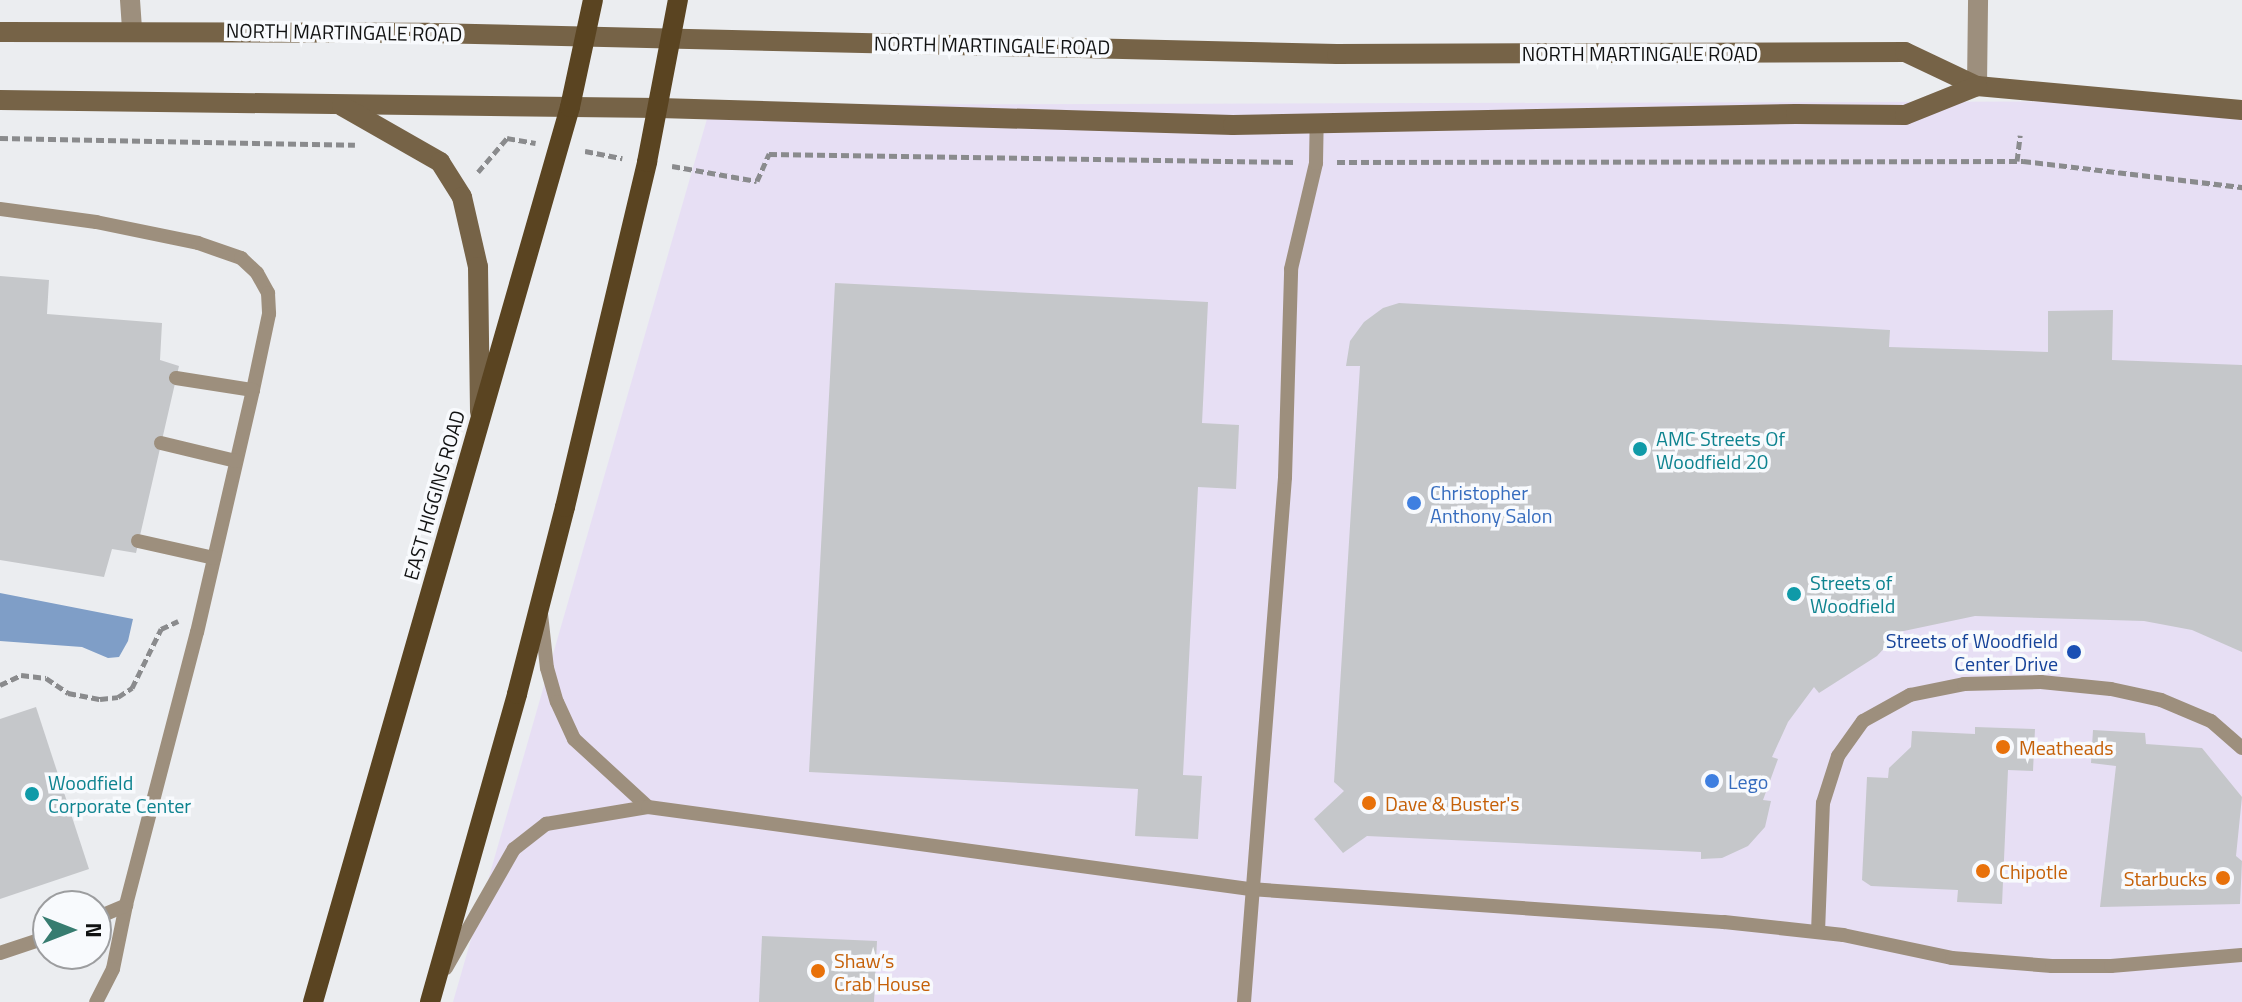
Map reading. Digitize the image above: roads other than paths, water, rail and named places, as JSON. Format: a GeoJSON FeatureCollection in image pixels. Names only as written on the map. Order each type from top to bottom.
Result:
{"type":"FeatureCollection","features":[{"type":"Feature","properties":{"kind":"main road","name":"EAST HIGGINS ROAD"},"geometry":{"type":"LineString","coordinates":[[313,1002],[570,107],[593,0]]}},
{"type":"Feature","properties":{"kind":"main road"},"geometry":{"type":"LineString","coordinates":[[430,1000],[540,603],[647,162],[678,0]]}},
{"type":"Feature","properties":{"kind":"street"},"geometry":{"type":"LineString","coordinates":[[130,0],[132,30]]}},
{"type":"Feature","properties":{"kind":"street"},"geometry":{"type":"LineString","coordinates":[[1977,86],[1978,0]]}},
{"type":"Feature","properties":{"kind":"street","name":"NORTH MARTINGALE ROAD"},"geometry":{"type":"LineString","coordinates":[[0,32],[132,30],[672,37],[1337,54],[1905,52],[1977,86],[2242,110]]}},
{"type":"Feature","properties":{"kind":"street","name":"NORTH MARTINGALE ROAD"},"geometry":{"type":"LineString","coordinates":[[0,100],[659,108],[1225,125],[1796,114],[1905,115],[1977,86]]}},
{"type":"Feature","properties":{"kind":"street"},"geometry":{"type":"LineString","coordinates":[[338,104],[410,142],[440,162],[462,197],[478,267],[480,423]]}},
{"type":"Feature","properties":{"kind":"lane"},"geometry":{"type":"LineString","coordinates":[[1244,1002],[1250,889],[1285,477],[1291,269],[1316,163],[1317,124]]}},
{"type":"Feature","properties":{"kind":"lane"},"geometry":{"type":"LineString","coordinates":[[0,209],[152,232],[198,243],[241,258],[257,273],[268,293],[269,314],[199,622],[126,905],[113,969],[96,1002]]}},
{"type":"Feature","properties":{"kind":"lane"},"geometry":{"type":"LineString","coordinates":[[176,378],[253,390]]}},
{"type":"Feature","properties":{"kind":"lane"},"geometry":{"type":"LineString","coordinates":[[161,443],[236,461]]}},
{"type":"Feature","properties":{"kind":"lane"},"geometry":{"type":"LineString","coordinates":[[138,541],[214,558]]}},
{"type":"Feature","properties":{"kind":"lane"},"geometry":{"type":"LineString","coordinates":[[540,603],[547,668],[574,739],[648,807]]}},
{"type":"Feature","properties":{"kind":"lane"},"geometry":{"type":"LineString","coordinates":[[1818,932],[1823,803],[1838,756],[1863,721],[1910,695],[1964,684],[2041,682],[2111,689],[2161,700],[2211,721],[2242,748]]}},
{"type":"Feature","properties":{"kind":"lane"},"geometry":{"type":"LineString","coordinates":[[430,1000],[486,893],[514,849],[546,824],[648,807],[1250,889],[1724,922],[1818,932],[1952,958],[2052,966],[2149,965],[2242,955]]}},
{"type":"Feature","properties":{"kind":"lane"},"geometry":{"type":"LineString","coordinates":[[112,911],[126,905]]}},
{"type":"Feature","properties":{"kind":"lane"},"geometry":{"type":"LineString","coordinates":[[0,953],[32,942]]}},
{"type":"Feature","properties":{"kind":"water"},"geometry":{"type":"Polygon","coordinates":[[[0,593],[133,619],[128,641],[119,657],[108,658],[82,647],[0,641],[0,593]]]}},
{"type":"Feature","properties":{"kind":"place","name":"AMC Streets Of Woodfield 20"},"geometry":{"type":"Point","coordinates":[1640,449]}},
{"type":"Feature","properties":{"kind":"place","name":"Christopher Anthony Salon"},"geometry":{"type":"Point","coordinates":[1414,503]}},
{"type":"Feature","properties":{"kind":"place","name":"Streets of Woodfield"},"geometry":{"type":"Point","coordinates":[1794,594]}},
{"type":"Feature","properties":{"kind":"place","name":"Streets of Woodfield Center Drive"},"geometry":{"type":"Point","coordinates":[2074,652]}},
{"type":"Feature","properties":{"kind":"place","name":"Meatheads"},"geometry":{"type":"Point","coordinates":[2003,747]}},
{"type":"Feature","properties":{"kind":"place","name":"Lego"},"geometry":{"type":"Point","coordinates":[1712,781]}},
{"type":"Feature","properties":{"kind":"place","name":"Woodfield Corporate Center"},"geometry":{"type":"Point","coordinates":[32,794]}},
{"type":"Feature","properties":{"kind":"place","name":"Dave & Buster's"},"geometry":{"type":"Point","coordinates":[1369,803]}},
{"type":"Feature","properties":{"kind":"place","name":"Chipotle"},"geometry":{"type":"Point","coordinates":[1983,871]}},
{"type":"Feature","properties":{"kind":"place","name":"Starbucks"},"geometry":{"type":"Point","coordinates":[2223,878]}},
{"type":"Feature","properties":{"kind":"place","name":"Shaw‘s Crab House"},"geometry":{"type":"Point","coordinates":[818,971]}}]}
